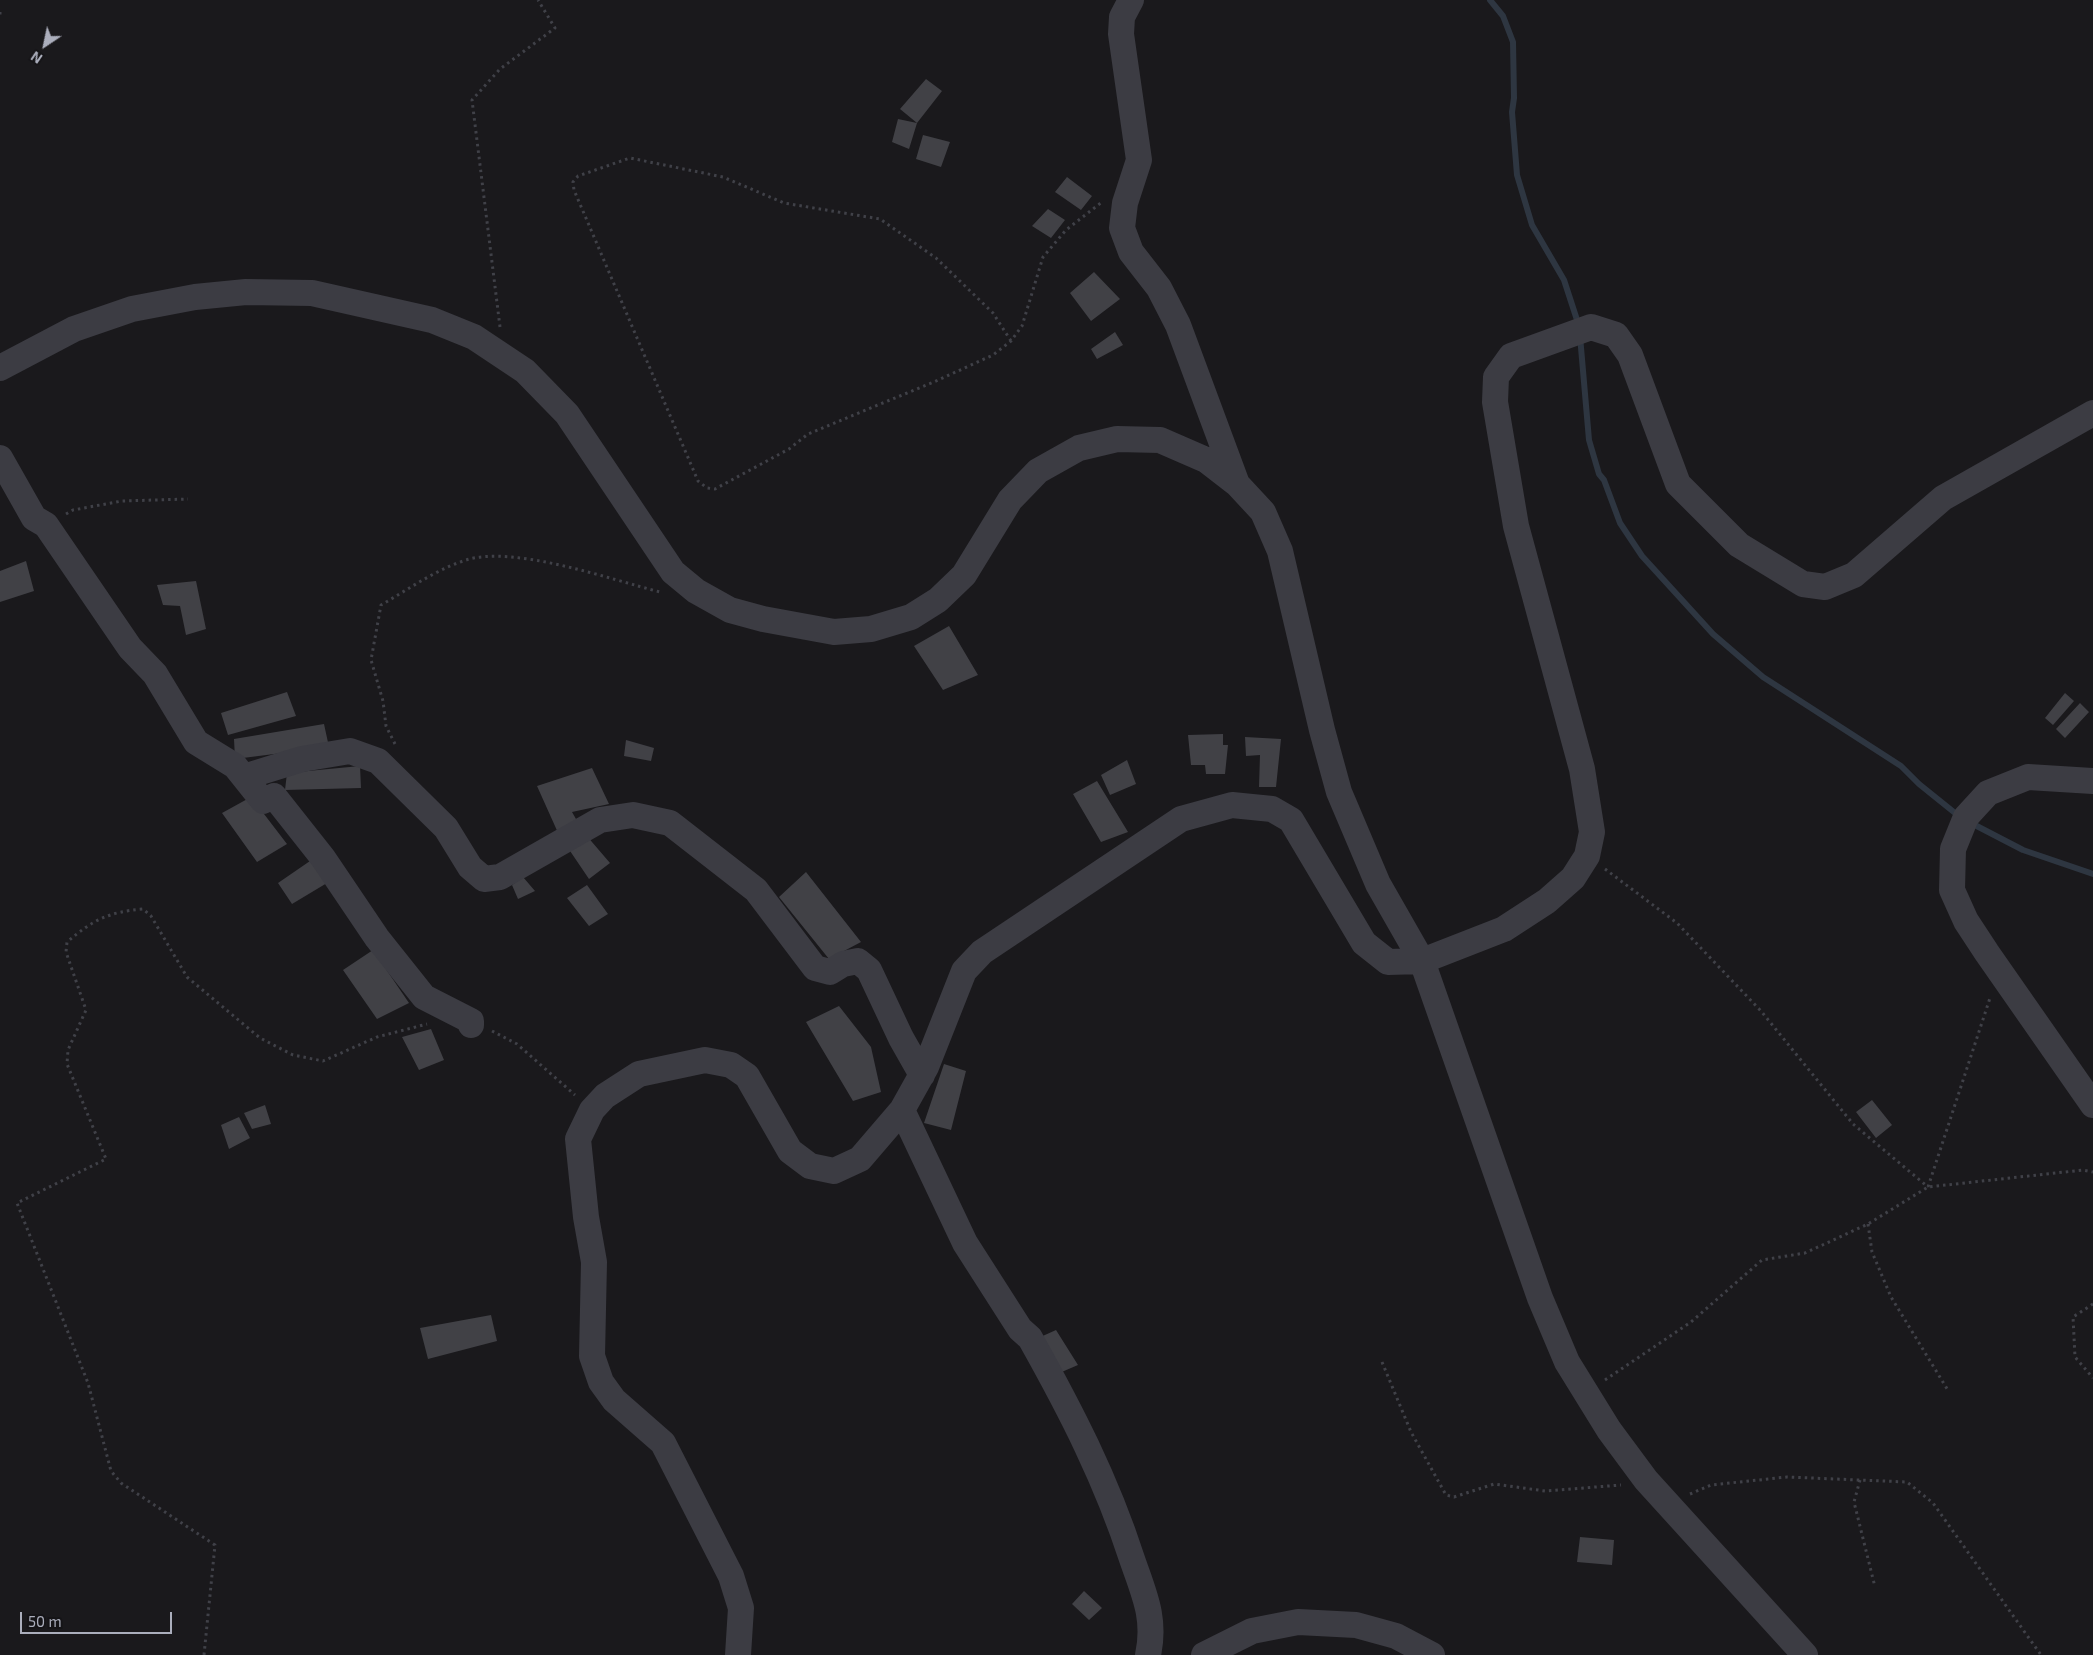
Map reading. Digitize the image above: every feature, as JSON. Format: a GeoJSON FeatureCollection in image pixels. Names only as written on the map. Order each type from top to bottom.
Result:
{"type":"FeatureCollection","features":[{"type":"Feature","properties":{"kind":"street"},"geometry":{"type":"LineString","coordinates":[[1131,0],[1122,17],[1121,34],[1139,160],[1125,204],[1122,228],[1131,252],[1159,288],[1178,325],[1237,484]]}},
{"type":"Feature","properties":{"kind":"street"},"geometry":{"type":"LineString","coordinates":[[0,368],[74,329],[132,309],[195,297],[246,292],[312,293],[432,320],[474,337],[504,357],[525,372],[567,414],[673,572],[696,591],[730,610],[763,619],[834,632],[871,629],[911,617],[938,600],[964,575],[1016,494],[1038,471],[1079,448],[1117,438],[1160,440],[1206,460],[1237,484],[1263,512],[1280,551],[1322,730],[1339,792],[1355,834],[1378,884],[1422,961],[1540,1298],[1567,1362],[1609,1430],[1646,1480],[1804,1655]]}},
{"type":"Feature","properties":{"kind":"street"},"geometry":{"type":"LineString","coordinates":[[738,1655],[741,1608],[731,1576],[663,1443],[614,1400],[601,1382],[592,1356],[594,1262],[586,1217],[578,1139],[592,1110],[605,1096],[639,1074],[705,1060],[731,1065],[747,1076],[790,1151],[810,1166],[834,1171],[860,1159],[902,1110],[922,1075],[964,970],[982,952],[1181,819],[1232,805],[1272,809],[1291,820],[1364,943],[1388,962],[1422,961],[1504,929],[1547,901],[1573,878],[1587,856],[1592,832],[1582,769],[1516,526],[1495,402],[1496,377],[1511,356],[1590,326],[1616,336],[1630,355],[1678,484],[1739,545],[1802,584],[1825,587],[1854,575],[1943,498],[2093,414]]}},
{"type":"Feature","properties":{"kind":"street"},"geometry":{"type":"LineString","coordinates":[[0,458],[34,518],[46,525],[130,648],[156,674],[196,742],[235,766],[263,800],[274,796],[323,858],[377,938],[424,997],[471,1021],[472,1025]]}},
{"type":"Feature","properties":{"kind":"street"},"geometry":{"type":"LineString","coordinates":[[244,777],[302,759],[350,751],[378,761],[446,828],[470,867],[484,879],[500,877],[600,820],[633,815],[670,822],[756,890],[815,968],[830,972],[844,964],[858,961],[869,970],[901,1038],[922,1075]]}},
{"type":"Feature","properties":{"kind":"street"},"geometry":{"type":"LineString","coordinates":[[2093,781],[2028,777],[1988,793],[1963,825],[1953,849],[1952,890],[1966,921],[2093,1105]]}},
{"type":"Feature","properties":{"kind":"street"},"geometry":{"type":"LineString","coordinates":[[902,1110],[965,1243],[1020,1329],[1030,1338],[1074,1416],[1110,1496],[1151,1615],[1152,1635],[1148,1655]]}},
{"type":"Feature","properties":{"kind":"street"},"geometry":{"type":"LineString","coordinates":[[1204,1655],[1252,1631],[1298,1622],[1356,1625],[1396,1636],[1432,1655]]}},
{"type":"Feature","properties":{"kind":"path"},"geometry":{"type":"LineString","coordinates":[[504,357],[472,100],[500,69],[555,28],[538,0]]}},
{"type":"Feature","properties":{"kind":"path"},"geometry":{"type":"LineString","coordinates":[[0,12],[0,17]]}},
{"type":"Feature","properties":{"kind":"path"},"geometry":{"type":"LineString","coordinates":[[1011,341],[993,313],[936,258],[880,219],[784,203],[723,177],[630,158],[578,176],[573,182],[574,190],[698,480],[707,488],[715,489],[789,449],[808,434],[936,381],[993,354],[1011,341],[1022,326],[1043,257],[1066,230],[1107,198],[1125,204]]}},
{"type":"Feature","properties":{"kind":"path"},"geometry":{"type":"LineString","coordinates":[[46,525],[73,510],[89,507],[122,501],[188,499]]}},
{"type":"Feature","properties":{"kind":"path"},"geometry":{"type":"LineString","coordinates":[[396,747],[386,726],[383,701],[371,660],[381,605],[443,568],[468,560],[499,556],[528,558],[677,596],[696,591]]}},
{"type":"Feature","properties":{"kind":"path"},"geometry":{"type":"LineString","coordinates":[[1587,856],[1677,923],[1761,1011],[1852,1124],[1928,1187]]}},
{"type":"Feature","properties":{"kind":"path"},"geometry":{"type":"LineString","coordinates":[[204,1655],[215,1545],[121,1483],[111,1471],[88,1383],[17,1202],[106,1159],[67,1064],[68,1050],[86,1010],[66,952],[67,942],[91,922],[126,911],[143,909],[151,916],[187,977],[260,1038],[293,1055],[323,1061],[377,1037],[427,1024],[436,1024]]}},
{"type":"Feature","properties":{"kind":"path"},"geometry":{"type":"LineString","coordinates":[[1928,1187],[1999,971]]}},
{"type":"Feature","properties":{"kind":"path"},"geometry":{"type":"LineString","coordinates":[[472,1025],[479,1025],[517,1044],[592,1110]]}},
{"type":"Feature","properties":{"kind":"path"},"geometry":{"type":"LineString","coordinates":[[1586,1393],[1691,1322],[1762,1260],[1805,1253],[1868,1224],[1928,1187],[2083,1170],[2093,1172]]}},
{"type":"Feature","properties":{"kind":"path"},"geometry":{"type":"LineString","coordinates":[[1868,1224],[1872,1252],[1890,1297],[1949,1392]]}},
{"type":"Feature","properties":{"kind":"path"},"geometry":{"type":"LineString","coordinates":[[2093,1304],[2073,1317],[2075,1357],[2093,1378]]}},
{"type":"Feature","properties":{"kind":"path"},"geometry":{"type":"LineString","coordinates":[[1382,1362],[1411,1432],[1446,1495],[1454,1497],[1494,1484],[1544,1491],[1616,1486],[1646,1480]]}},
{"type":"Feature","properties":{"kind":"path"},"geometry":{"type":"LineString","coordinates":[[1667,1504],[1711,1485],[1787,1477],[1907,1482],[1933,1503],[2041,1655]]}},
{"type":"Feature","properties":{"kind":"path"},"geometry":{"type":"LineString","coordinates":[[1860,1480],[1854,1502],[1875,1587]]}},
{"type":"Feature","properties":{"kind":"building"},"geometry":{"type":"Polygon","coordinates":[[[926,79],[942,91],[917,123],[900,109],[926,79]]]}},
{"type":"Feature","properties":{"kind":"building"},"geometry":{"type":"Polygon","coordinates":[[[898,119],[917,123],[909,149],[892,142],[898,119]]]}},
{"type":"Feature","properties":{"kind":"building"},"geometry":{"type":"Polygon","coordinates":[[[923,135],[950,142],[941,167],[916,159],[923,135]]]}},
{"type":"Feature","properties":{"kind":"building"},"geometry":{"type":"Polygon","coordinates":[[[1067,177],[1092,196],[1081,210],[1055,192],[1067,177]]]}},
{"type":"Feature","properties":{"kind":"building"},"geometry":{"type":"Polygon","coordinates":[[[1048,209],[1065,220],[1051,238],[1032,226],[1048,209]]]}},
{"type":"Feature","properties":{"kind":"building"},"geometry":{"type":"Polygon","coordinates":[[[1094,272],[1120,299],[1091,321],[1070,293],[1094,272]]]}},
{"type":"Feature","properties":{"kind":"building"},"geometry":{"type":"Polygon","coordinates":[[[1115,332],[1123,345],[1097,359],[1091,349],[1115,332]]]}},
{"type":"Feature","properties":{"kind":"building"},"geometry":{"type":"Polygon","coordinates":[[[26,561],[34,591],[0,602],[0,571],[26,561]]]}},
{"type":"Feature","properties":{"kind":"building"},"geometry":{"type":"Polygon","coordinates":[[[196,581],[206,629],[186,635],[180,606],[163,605],[157,585],[196,581]]]}},
{"type":"Feature","properties":{"kind":"building"},"geometry":{"type":"Polygon","coordinates":[[[949,626],[978,675],[943,690],[914,646],[949,626]]]}},
{"type":"Feature","properties":{"kind":"building"},"geometry":{"type":"Polygon","coordinates":[[[287,692],[296,716],[228,735],[221,713],[287,692]]]}},
{"type":"Feature","properties":{"kind":"building"},"geometry":{"type":"Polygon","coordinates":[[[2065,693],[2074,701],[2053,725],[2045,718],[2065,693]]]}},
{"type":"Feature","properties":{"kind":"building"},"geometry":{"type":"Polygon","coordinates":[[[2080,703],[2089,712],[2065,738],[2056,729],[2080,703]]]}},
{"type":"Feature","properties":{"kind":"building"},"geometry":{"type":"Polygon","coordinates":[[[324,724],[329,747],[235,759],[234,739],[324,724]]]}},
{"type":"Feature","properties":{"kind":"building"},"geometry":{"type":"Polygon","coordinates":[[[1223,734],[1223,745],[1228,745],[1225,774],[1206,774],[1205,765],[1191,765],[1188,735],[1223,734]]]}},
{"type":"Feature","properties":{"kind":"building"},"geometry":{"type":"Polygon","coordinates":[[[1245,737],[1281,739],[1276,787],[1259,787],[1260,755],[1246,756],[1245,737]]]}},
{"type":"Feature","properties":{"kind":"building"},"geometry":{"type":"Polygon","coordinates":[[[626,740],[654,748],[651,761],[624,756],[626,740]]]}},
{"type":"Feature","properties":{"kind":"building"},"geometry":{"type":"Polygon","coordinates":[[[1127,760],[1136,784],[1110,795],[1101,775],[1127,760]]]}},
{"type":"Feature","properties":{"kind":"building"},"geometry":{"type":"Polygon","coordinates":[[[360,766],[361,788],[285,790],[287,773],[360,766]]]}},
{"type":"Feature","properties":{"kind":"building"},"geometry":{"type":"Polygon","coordinates":[[[592,768],[609,804],[572,812],[580,826],[559,835],[537,786],[592,768]]]}},
{"type":"Feature","properties":{"kind":"building"},"geometry":{"type":"Polygon","coordinates":[[[1097,781],[1128,832],[1101,842],[1073,794],[1097,781]]]}},
{"type":"Feature","properties":{"kind":"building"},"geometry":{"type":"Polygon","coordinates":[[[251,797],[287,844],[257,862],[222,813],[251,797]]]}},
{"type":"Feature","properties":{"kind":"building"},"geometry":{"type":"Polygon","coordinates":[[[586,835],[610,863],[589,879],[568,848],[586,835]]]}},
{"type":"Feature","properties":{"kind":"building"},"geometry":{"type":"Polygon","coordinates":[[[310,861],[327,883],[292,904],[278,883],[310,861]]]}},
{"type":"Feature","properties":{"kind":"building"},"geometry":{"type":"Polygon","coordinates":[[[806,872],[861,942],[829,959],[779,897],[806,872]]]}},
{"type":"Feature","properties":{"kind":"building"},"geometry":{"type":"Polygon","coordinates":[[[523,877],[535,891],[518,899],[512,885],[523,877]]]}},
{"type":"Feature","properties":{"kind":"building"},"geometry":{"type":"Polygon","coordinates":[[[587,885],[608,914],[589,926],[567,898],[587,885]]]}},
{"type":"Feature","properties":{"kind":"building"},"geometry":{"type":"Polygon","coordinates":[[[373,950],[409,1003],[377,1019],[343,970],[373,950]]]}},
{"type":"Feature","properties":{"kind":"building"},"geometry":{"type":"Polygon","coordinates":[[[839,1006],[871,1047],[881,1092],[853,1101],[806,1022],[839,1006]]]}},
{"type":"Feature","properties":{"kind":"building"},"geometry":{"type":"Polygon","coordinates":[[[431,1029],[444,1060],[419,1070],[402,1037],[431,1029]]]}},
{"type":"Feature","properties":{"kind":"building"},"geometry":{"type":"Polygon","coordinates":[[[944,1064],[966,1071],[951,1130],[924,1123],[944,1064]]]}},
{"type":"Feature","properties":{"kind":"building"},"geometry":{"type":"Polygon","coordinates":[[[1872,1100],[1892,1125],[1876,1138],[1856,1112],[1872,1100]]]}},
{"type":"Feature","properties":{"kind":"building"},"geometry":{"type":"Polygon","coordinates":[[[265,1105],[271,1124],[252,1129],[244,1113],[265,1105]]]}},
{"type":"Feature","properties":{"kind":"building"},"geometry":{"type":"Polygon","coordinates":[[[239,1117],[250,1138],[229,1149],[221,1125],[239,1117]]]}},
{"type":"Feature","properties":{"kind":"building"},"geometry":{"type":"Polygon","coordinates":[[[491,1315],[497,1341],[428,1359],[420,1328],[491,1315]]]}},
{"type":"Feature","properties":{"kind":"building"},"geometry":{"type":"Polygon","coordinates":[[[1056,1330],[1078,1365],[1057,1374],[1036,1339],[1056,1330]]]}},
{"type":"Feature","properties":{"kind":"building"},"geometry":{"type":"Polygon","coordinates":[[[1580,1537],[1614,1540],[1612,1565],[1577,1562],[1580,1537]]]}},
{"type":"Feature","properties":{"kind":"building"},"geometry":{"type":"Polygon","coordinates":[[[1084,1591],[1102,1608],[1089,1620],[1072,1604],[1084,1591]]]}},
{"type":"Feature","properties":{"kind":"waterway"},"geometry":{"type":"LineString","coordinates":[[1490,0],[1503,16],[1513,42],[1514,98],[1512,112],[1517,175],[1532,225],[1564,280],[1579,326]]}},
{"type":"Feature","properties":{"kind":"waterway"},"geometry":{"type":"LineString","coordinates":[[1580,336],[1589,440],[1599,474],[1604,480],[1620,523],[1642,556],[1713,634],[1763,677],[1901,766],[1919,784],[1960,817]]}},
{"type":"Feature","properties":{"kind":"waterway"},"geometry":{"type":"LineString","coordinates":[[1969,822],[2023,850],[2093,874]]}}]}
